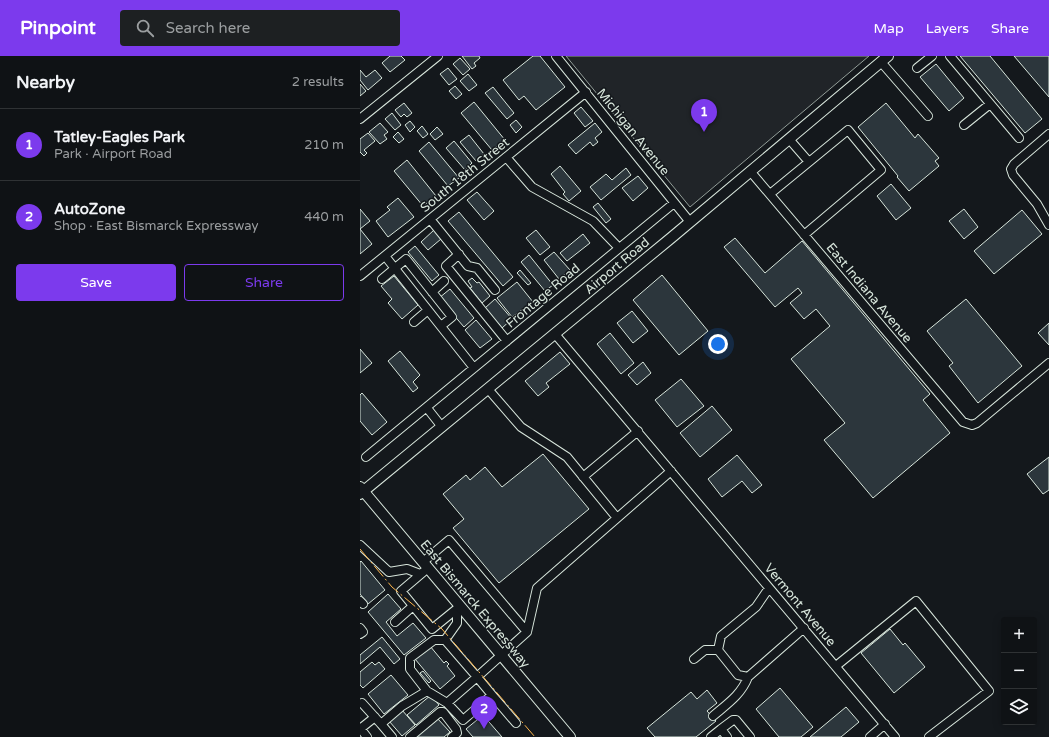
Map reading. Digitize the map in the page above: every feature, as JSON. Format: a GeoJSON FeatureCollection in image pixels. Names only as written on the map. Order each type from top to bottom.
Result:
{"type":"FeatureCollection","features":[{"type":"Feature","properties":{"kind":"main road","name":"Airport Road"},"geometry":{"type":"LineString","coordinates":[[361,491],[442,427],[555,334],[884,59]]}},
{"type":"Feature","properties":{"kind":"main road","name":"East Bismarck Expressway"},"geometry":{"type":"LineString","coordinates":[[361,491],[424,568],[501,655],[570,737]]}},
{"type":"Feature","properties":{"kind":"street"},"geometry":{"type":"LineString","coordinates":[[360,119],[438,56]]}},
{"type":"Feature","properties":{"kind":"street","name":"Michigan Avenue"},"geometry":{"type":"LineString","coordinates":[[556,56],[690,222]]}},
{"type":"Feature","properties":{"kind":"street"},"geometry":{"type":"LineString","coordinates":[[917,68],[932,56]]}},
{"type":"Feature","properties":{"kind":"street"},"geometry":{"type":"LineString","coordinates":[[950,56],[1019,138]]}},
{"type":"Feature","properties":{"kind":"street"},"geometry":{"type":"LineString","coordinates":[[884,59],[928,116]]}},
{"type":"Feature","properties":{"kind":"street","name":"South 18th Street"},"geometry":{"type":"LineString","coordinates":[[360,276],[586,92]]}},
{"type":"Feature","properties":{"kind":"street"},"geometry":{"type":"LineString","coordinates":[[964,125],[990,104]]}},
{"type":"Feature","properties":{"kind":"street"},"geometry":{"type":"LineString","coordinates":[[770,194],[848,130],[881,170],[804,235]]}},
{"type":"Feature","properties":{"kind":"street"},"geometry":{"type":"LineString","coordinates":[[1049,134],[1014,164],[1011,169],[1013,175],[1037,204],[1049,225]]}},
{"type":"Feature","properties":{"kind":"street"},"geometry":{"type":"LineString","coordinates":[[789,139],[809,162]]}},
{"type":"Feature","properties":{"kind":"street"},"geometry":{"type":"LineString","coordinates":[[506,157],[532,187],[592,221],[619,248]]}},
{"type":"Feature","properties":{"kind":"street","name":"East Indiana Avenue"},"geometry":{"type":"LineString","coordinates":[[750,172],[963,422],[972,425],[977,423],[1049,363]]}},
{"type":"Feature","properties":{"kind":"street","name":"Frontage Road"},"geometry":{"type":"LineString","coordinates":[[366,457],[674,203]]}},
{"type":"Feature","properties":{"kind":"street"},"geometry":{"type":"LineString","coordinates":[[430,219],[468,266],[477,268],[494,290]]}},
{"type":"Feature","properties":{"kind":"street"},"geometry":{"type":"LineString","coordinates":[[459,254],[446,266],[507,341]]}},
{"type":"Feature","properties":{"kind":"street"},"geometry":{"type":"LineString","coordinates":[[385,256],[474,368]]}},
{"type":"Feature","properties":{"kind":"street"},"geometry":{"type":"LineString","coordinates":[[382,279],[406,259],[452,317],[441,326]]}},
{"type":"Feature","properties":{"kind":"street"},"geometry":{"type":"LineString","coordinates":[[432,292],[444,282]]}},
{"type":"Feature","properties":{"kind":"street"},"geometry":{"type":"LineString","coordinates":[[414,322],[428,310]]}},
{"type":"Feature","properties":{"kind":"street","name":"Vermont Avenue"},"geometry":{"type":"LineString","coordinates":[[555,334],[836,666],[916,601],[989,691],[929,737]]}},
{"type":"Feature","properties":{"kind":"street"},"geometry":{"type":"LineString","coordinates":[[488,389],[521,427],[567,457],[617,518]]}},
{"type":"Feature","properties":{"kind":"street"},"geometry":{"type":"LineString","coordinates":[[427,408],[442,427]]}},
{"type":"Feature","properties":{"kind":"street"},"geometry":{"type":"LineString","coordinates":[[583,477],[638,432]]}},
{"type":"Feature","properties":{"kind":"street"},"geometry":{"type":"LineString","coordinates":[[447,703],[527,632],[537,588],[671,471]]}},
{"type":"Feature","properties":{"kind":"street"},"geometry":{"type":"LineString","coordinates":[[458,608],[432,629],[401,591],[449,540],[527,632]]}},
{"type":"Feature","properties":{"kind":"street"},"geometry":{"type":"LineString","coordinates":[[360,545],[389,572],[424,568]]}},
{"type":"Feature","properties":{"kind":"street"},"geometry":{"type":"LineString","coordinates":[[718,650],[721,636],[756,607],[770,588]]}},
{"type":"Feature","properties":{"kind":"street"},"geometry":{"type":"LineString","coordinates":[[395,622],[413,606]]}},
{"type":"Feature","properties":{"kind":"street"},"geometry":{"type":"LineString","coordinates":[[445,640],[457,622],[458,608]]}},
{"type":"Feature","properties":{"kind":"street"},"geometry":{"type":"LineString","coordinates":[[360,628],[363,632],[360,634]]}},
{"type":"Feature","properties":{"kind":"street"},"geometry":{"type":"LineString","coordinates":[[713,716],[737,696],[744,687],[748,677],[804,628]]}},
{"type":"Feature","properties":{"kind":"street"},"geometry":{"type":"LineString","coordinates":[[492,695],[463,720],[447,703],[427,691],[410,670],[410,658],[434,640],[445,640],[477,677],[492,695],[516,724]]}},
{"type":"Feature","properties":{"kind":"street"},"geometry":{"type":"LineString","coordinates":[[694,659],[705,650],[718,650]]}},
{"type":"Feature","properties":{"kind":"street"},"geometry":{"type":"LineString","coordinates":[[718,650],[738,675],[748,677]]}},
{"type":"Feature","properties":{"kind":"street"},"geometry":{"type":"LineString","coordinates":[[836,666],[895,737]]}},
{"type":"Feature","properties":{"kind":"street"},"geometry":{"type":"LineString","coordinates":[[381,724],[402,706],[427,691]]}},
{"type":"Feature","properties":{"kind":"street"},"geometry":{"type":"LineString","coordinates":[[362,702],[390,736]]}},
{"type":"Feature","properties":{"kind":"street"},"geometry":{"type":"LineString","coordinates":[[410,737],[440,712],[443,712],[456,729],[457,733],[452,737]]}},
{"type":"Feature","properties":{"kind":"street"},"geometry":{"type":"LineString","coordinates":[[367,737],[360,729],[375,717]]}},
{"type":"Feature","properties":{"kind":"street"},"geometry":{"type":"LineString","coordinates":[[711,737],[733,720],[736,720],[750,737]]}},
{"type":"Feature","properties":{"kind":"street"},"geometry":{"type":"LineString","coordinates":[[870,737],[885,724]]}},
{"type":"Feature","properties":{"kind":"street"},"geometry":{"type":"LineString","coordinates":[[721,729],[727,737]]}},
{"type":"Feature","properties":{"kind":"shaded area"},"geometry":{"type":"Polygon","coordinates":[[[566,56],[869,56],[690,207],[566,56]]]}},
{"type":"Feature","properties":{"kind":"building"},"geometry":{"type":"Polygon","coordinates":[[[390,56],[401,56],[405,60],[390,72],[382,63],[390,56]]]}},
{"type":"Feature","properties":{"kind":"building"},"geometry":{"type":"Polygon","coordinates":[[[462,56],[479,56],[480,58],[474,63],[476,66],[472,69],[462,56]]]}},
{"type":"Feature","properties":{"kind":"building"},"geometry":{"type":"Polygon","coordinates":[[[533,56],[540,56],[565,87],[536,110],[524,96],[519,100],[503,80],[533,56]]]}},
{"type":"Feature","properties":{"kind":"building"},"geometry":{"type":"Polygon","coordinates":[[[960,56],[990,56],[1042,119],[1025,133],[960,56]]]}},
{"type":"Feature","properties":{"kind":"building"},"geometry":{"type":"Polygon","coordinates":[[[1014,56],[1049,56],[1049,97],[1014,56]]]}},
{"type":"Feature","properties":{"kind":"building"},"geometry":{"type":"Polygon","coordinates":[[[460,58],[470,69],[463,75],[453,64],[460,58]]]}},
{"type":"Feature","properties":{"kind":"building"},"geometry":{"type":"Polygon","coordinates":[[[936,64],[964,98],[949,111],[920,77],[936,64]]]}},
{"type":"Feature","properties":{"kind":"building"},"geometry":{"type":"Polygon","coordinates":[[[448,68],[457,79],[449,85],[440,74],[448,68]]]}},
{"type":"Feature","properties":{"kind":"building"},"geometry":{"type":"Polygon","coordinates":[[[360,70],[366,77],[375,70],[382,78],[368,90],[360,80],[360,70]]]}},
{"type":"Feature","properties":{"kind":"building"},"geometry":{"type":"Polygon","coordinates":[[[468,74],[477,85],[469,91],[460,81],[468,74]]]}},
{"type":"Feature","properties":{"kind":"building"},"geometry":{"type":"Polygon","coordinates":[[[360,84],[366,91],[360,96],[360,84]]]}},
{"type":"Feature","properties":{"kind":"building"},"geometry":{"type":"Polygon","coordinates":[[[455,86],[462,94],[456,99],[449,91],[455,86]]]}},
{"type":"Feature","properties":{"kind":"building"},"geometry":{"type":"Polygon","coordinates":[[[493,87],[514,113],[507,119],[485,93],[493,87]]]}},
{"type":"Feature","properties":{"kind":"building"},"geometry":{"type":"Polygon","coordinates":[[[474,102],[505,140],[492,150],[461,113],[474,102]]]}},
{"type":"Feature","properties":{"kind":"building"},"geometry":{"type":"Polygon","coordinates":[[[404,103],[412,113],[407,117],[404,114],[401,117],[395,110],[404,103]]]}},
{"type":"Feature","properties":{"kind":"building"},"geometry":{"type":"Polygon","coordinates":[[[886,103],[915,138],[918,134],[939,158],[935,161],[939,166],[909,191],[858,127],[886,103]]]}},
{"type":"Feature","properties":{"kind":"building"},"geometry":{"type":"Polygon","coordinates":[[[581,107],[593,121],[585,127],[574,113],[581,107]]]}},
{"type":"Feature","properties":{"kind":"building"},"geometry":{"type":"Polygon","coordinates":[[[392,113],[401,125],[395,130],[385,119],[392,113]]]}},
{"type":"Feature","properties":{"kind":"building"},"geometry":{"type":"Polygon","coordinates":[[[516,120],[522,127],[516,133],[510,125],[516,120]]]}},
{"type":"Feature","properties":{"kind":"building"},"geometry":{"type":"Polygon","coordinates":[[[410,121],[415,127],[410,132],[405,125],[410,121]]]}},
{"type":"Feature","properties":{"kind":"building"},"geometry":{"type":"Polygon","coordinates":[[[380,123],[388,132],[384,135],[387,139],[380,144],[369,132],[380,123]]]}},
{"type":"Feature","properties":{"kind":"building"},"geometry":{"type":"Polygon","coordinates":[[[595,123],[602,132],[595,138],[598,142],[593,146],[590,142],[576,154],[568,145],[595,123]]]}},
{"type":"Feature","properties":{"kind":"building"},"geometry":{"type":"Polygon","coordinates":[[[422,126],[428,134],[423,138],[417,131],[422,126]]]}},
{"type":"Feature","properties":{"kind":"building"},"geometry":{"type":"Polygon","coordinates":[[[437,127],[443,134],[435,140],[430,134],[437,127]]]}},
{"type":"Feature","properties":{"kind":"building"},"geometry":{"type":"Polygon","coordinates":[[[398,132],[404,139],[399,143],[393,137],[398,132]]]}},
{"type":"Feature","properties":{"kind":"building"},"geometry":{"type":"Polygon","coordinates":[[[368,133],[375,141],[364,150],[367,153],[364,156],[360,152],[360,139],[368,133]]]}},
{"type":"Feature","properties":{"kind":"building"},"geometry":{"type":"Polygon","coordinates":[[[469,135],[484,154],[476,161],[460,142],[469,135]]]}},
{"type":"Feature","properties":{"kind":"building"},"geometry":{"type":"Polygon","coordinates":[[[454,141],[472,163],[465,170],[446,148],[454,141]]]}},
{"type":"Feature","properties":{"kind":"building"},"geometry":{"type":"Polygon","coordinates":[[[429,142],[459,178],[448,186],[419,151],[429,142]]]}},
{"type":"Feature","properties":{"kind":"building"},"geometry":{"type":"Polygon","coordinates":[[[407,160],[436,196],[423,206],[394,171],[407,160]]]}},
{"type":"Feature","properties":{"kind":"building"},"geometry":{"type":"Polygon","coordinates":[[[560,166],[581,191],[569,201],[563,194],[565,192],[551,174],[560,166]]]}},
{"type":"Feature","properties":{"kind":"building"},"geometry":{"type":"Polygon","coordinates":[[[626,168],[631,175],[601,200],[590,187],[606,174],[612,180],[626,168]]]}},
{"type":"Feature","properties":{"kind":"building"},"geometry":{"type":"Polygon","coordinates":[[[638,176],[648,188],[633,201],[622,188],[638,176]]]}},
{"type":"Feature","properties":{"kind":"building"},"geometry":{"type":"Polygon","coordinates":[[[891,184],[911,208],[896,220],[877,196],[891,184]]]}},
{"type":"Feature","properties":{"kind":"building"},"geometry":{"type":"Polygon","coordinates":[[[477,192],[494,211],[484,220],[467,200],[477,192]]]}},
{"type":"Feature","properties":{"kind":"building"},"geometry":{"type":"Polygon","coordinates":[[[398,198],[414,217],[388,237],[376,221],[390,210],[387,207],[398,198]]]}},
{"type":"Feature","properties":{"kind":"building"},"geometry":{"type":"Polygon","coordinates":[[[598,203],[611,219],[606,223],[593,207],[598,203]]]}},
{"type":"Feature","properties":{"kind":"building"},"geometry":{"type":"Polygon","coordinates":[[[360,209],[370,221],[360,229],[360,209]]]}},
{"type":"Feature","properties":{"kind":"building"},"geometry":{"type":"Polygon","coordinates":[[[964,209],[978,227],[964,239],[949,221],[964,209]]]}},
{"type":"Feature","properties":{"kind":"building"},"geometry":{"type":"Polygon","coordinates":[[[1022,210],[1042,234],[994,274],[974,251],[1022,210]]]}},
{"type":"Feature","properties":{"kind":"building"},"geometry":{"type":"Polygon","coordinates":[[[459,212],[513,277],[503,286],[448,221],[459,212]]]}},
{"type":"Feature","properties":{"kind":"building"},"geometry":{"type":"Polygon","coordinates":[[[360,229],[372,244],[360,254],[360,229]]]}},
{"type":"Feature","properties":{"kind":"building"},"geometry":{"type":"Polygon","coordinates":[[[434,230],[441,239],[428,250],[421,242],[434,230]]]}},
{"type":"Feature","properties":{"kind":"building"},"geometry":{"type":"Polygon","coordinates":[[[536,230],[550,247],[540,255],[526,238],[536,230]]]}},
{"type":"Feature","properties":{"kind":"building"},"geometry":{"type":"Polygon","coordinates":[[[583,234],[590,243],[567,261],[560,253],[583,234]]]}},
{"type":"Feature","properties":{"kind":"building"},"geometry":{"type":"Polygon","coordinates":[[[735,238],[765,273],[802,241],[930,394],[923,400],[950,433],[873,498],[824,440],[845,423],[791,359],[830,326],[816,309],[804,319],[790,303],[802,293],[798,288],[775,307],[724,247],[735,238]]]}},
{"type":"Feature","properties":{"kind":"building"},"geometry":{"type":"Polygon","coordinates":[[[415,246],[439,275],[432,281],[408,252],[415,246]]]}},
{"type":"Feature","properties":{"kind":"building"},"geometry":{"type":"Polygon","coordinates":[[[554,252],[570,270],[559,279],[544,260],[554,252]]]}},
{"type":"Feature","properties":{"kind":"building"},"geometry":{"type":"Polygon","coordinates":[[[529,255],[553,285],[545,291],[521,262],[529,255]]]}},
{"type":"Feature","properties":{"kind":"building"},"geometry":{"type":"Polygon","coordinates":[[[520,270],[531,283],[528,285],[517,273],[520,270]]]}},
{"type":"Feature","properties":{"kind":"building"},"geometry":{"type":"Polygon","coordinates":[[[662,275],[708,331],[679,355],[633,300],[662,275]]]}},
{"type":"Feature","properties":{"kind":"building"},"geometry":{"type":"Polygon","coordinates":[[[394,276],[418,305],[402,319],[388,303],[392,299],[381,286],[394,276]]]}},
{"type":"Feature","properties":{"kind":"building"},"geometry":{"type":"Polygon","coordinates":[[[472,278],[477,283],[479,282],[490,296],[482,303],[470,288],[472,287],[468,281],[472,278]]]}},
{"type":"Feature","properties":{"kind":"building"},"geometry":{"type":"Polygon","coordinates":[[[517,282],[533,302],[512,317],[497,298],[517,282]]]}},
{"type":"Feature","properties":{"kind":"building"},"geometry":{"type":"Polygon","coordinates":[[[450,289],[474,318],[464,327],[439,298],[450,289]]]}},
{"type":"Feature","properties":{"kind":"building"},"geometry":{"type":"Polygon","coordinates":[[[495,299],[512,319],[502,328],[485,308],[495,299]]]}},
{"type":"Feature","properties":{"kind":"building"},"geometry":{"type":"Polygon","coordinates":[[[966,299],[1022,366],[978,403],[949,366],[953,363],[927,331],[966,299]]]}},
{"type":"Feature","properties":{"kind":"building"},"geometry":{"type":"Polygon","coordinates":[[[632,311],[648,331],[633,343],[617,323],[632,311]]]}},
{"type":"Feature","properties":{"kind":"building"},"geometry":{"type":"Polygon","coordinates":[[[476,320],[492,339],[480,348],[465,330],[476,320]]]}},
{"type":"Feature","properties":{"kind":"building"},"geometry":{"type":"Polygon","coordinates":[[[1049,323],[1049,345],[1038,333],[1049,323]]]}},
{"type":"Feature","properties":{"kind":"building"},"geometry":{"type":"Polygon","coordinates":[[[610,333],[634,363],[621,374],[597,344],[610,333]]]}},
{"type":"Feature","properties":{"kind":"building"},"geometry":{"type":"Polygon","coordinates":[[[360,349],[372,363],[360,373],[360,349]]]}},
{"type":"Feature","properties":{"kind":"building"},"geometry":{"type":"Polygon","coordinates":[[[400,351],[420,375],[413,382],[418,388],[413,392],[388,361],[400,351]]]}},
{"type":"Feature","properties":{"kind":"building"},"geometry":{"type":"Polygon","coordinates":[[[560,352],[570,364],[546,383],[549,387],[538,396],[525,381],[560,352]]]}},
{"type":"Feature","properties":{"kind":"building"},"geometry":{"type":"Polygon","coordinates":[[[643,362],[651,373],[637,385],[628,375],[643,362]]]}},
{"type":"Feature","properties":{"kind":"building"},"geometry":{"type":"Polygon","coordinates":[[[681,379],[704,406],[677,427],[655,400],[681,379]]]}},
{"type":"Feature","properties":{"kind":"building"},"geometry":{"type":"Polygon","coordinates":[[[362,393],[387,422],[372,435],[360,421],[360,395],[362,393]]]}},
{"type":"Feature","properties":{"kind":"building"},"geometry":{"type":"Polygon","coordinates":[[[712,406],[732,430],[700,457],[680,433],[712,406]]]}},
{"type":"Feature","properties":{"kind":"building"},"geometry":{"type":"Polygon","coordinates":[[[543,454],[589,509],[499,583],[453,528],[464,519],[443,494],[466,475],[470,480],[485,467],[502,487],[543,454]]]}},
{"type":"Feature","properties":{"kind":"building"},"geometry":{"type":"Polygon","coordinates":[[[737,455],[762,485],[752,493],[742,481],[722,497],[708,479],[737,455]]]}},
{"type":"Feature","properties":{"kind":"building"},"geometry":{"type":"Polygon","coordinates":[[[1049,457],[1049,490],[1043,494],[1027,474],[1049,457]]]}},
{"type":"Feature","properties":{"kind":"building"},"geometry":{"type":"Polygon","coordinates":[[[361,561],[385,590],[368,604],[360,594],[361,561]]]}},
{"type":"Feature","properties":{"kind":"building"},"geometry":{"type":"Polygon","coordinates":[[[388,594],[401,609],[386,622],[397,636],[413,623],[426,638],[404,655],[368,612],[388,594]]]}},
{"type":"Feature","properties":{"kind":"building"},"geometry":{"type":"Polygon","coordinates":[[[890,629],[903,645],[905,643],[925,667],[894,693],[861,653],[890,629]]]}},
{"type":"Feature","properties":{"kind":"building"},"geometry":{"type":"Polygon","coordinates":[[[382,637],[400,659],[394,664],[380,647],[360,664],[360,655],[382,637]]]}},
{"type":"Feature","properties":{"kind":"building"},"geometry":{"type":"Polygon","coordinates":[[[430,646],[444,663],[446,661],[449,664],[447,666],[455,676],[440,689],[415,659],[430,646]]]}},
{"type":"Feature","properties":{"kind":"building"},"geometry":{"type":"Polygon","coordinates":[[[372,662],[375,665],[379,662],[385,669],[363,688],[360,685],[360,672],[372,662]]]}},
{"type":"Feature","properties":{"kind":"building"},"geometry":{"type":"Polygon","coordinates":[[[423,671],[431,681],[429,683],[420,673],[423,671]]]}},
{"type":"Feature","properties":{"kind":"building"},"geometry":{"type":"Polygon","coordinates":[[[391,675],[408,695],[384,714],[368,694],[391,675]]]}},
{"type":"Feature","properties":{"kind":"building"},"geometry":{"type":"Polygon","coordinates":[[[780,688],[813,727],[801,737],[779,737],[756,709],[780,688]]]}},
{"type":"Feature","properties":{"kind":"building"},"geometry":{"type":"Polygon","coordinates":[[[707,690],[717,703],[707,711],[716,721],[696,737],[655,737],[647,728],[691,692],[697,699],[707,690]]]}},
{"type":"Feature","properties":{"kind":"building"},"geometry":{"type":"Polygon","coordinates":[[[431,695],[439,705],[416,725],[407,715],[431,695]]]}},
{"type":"Feature","properties":{"kind":"building"},"geometry":{"type":"Polygon","coordinates":[[[846,707],[859,722],[841,737],[810,737],[846,707]]]}},
{"type":"Feature","properties":{"kind":"building"},"geometry":{"type":"Polygon","coordinates":[[[402,710],[415,725],[402,736],[389,721],[402,710]]]}},
{"type":"Feature","properties":{"kind":"building"},"geometry":{"type":"Polygon","coordinates":[[[483,715],[502,737],[473,737],[466,729],[483,715]]]}},
{"type":"Feature","properties":{"kind":"building"},"geometry":{"type":"Polygon","coordinates":[[[437,718],[450,732],[444,737],[414,737],[437,718]]]}},
{"type":"Feature","properties":{"kind":"power"},"geometry":{"type":"LineString","coordinates":[[360,549],[392,587],[442,629],[535,737]]}},
{"type":"Feature","properties":{"kind":"place","name":"Tatley-Eagles Park"},"geometry":{"type":"Point","coordinates":[704,132]}},
{"type":"Feature","properties":{"kind":"place","name":"AutoZone"},"geometry":{"type":"Point","coordinates":[484,729]}}]}
